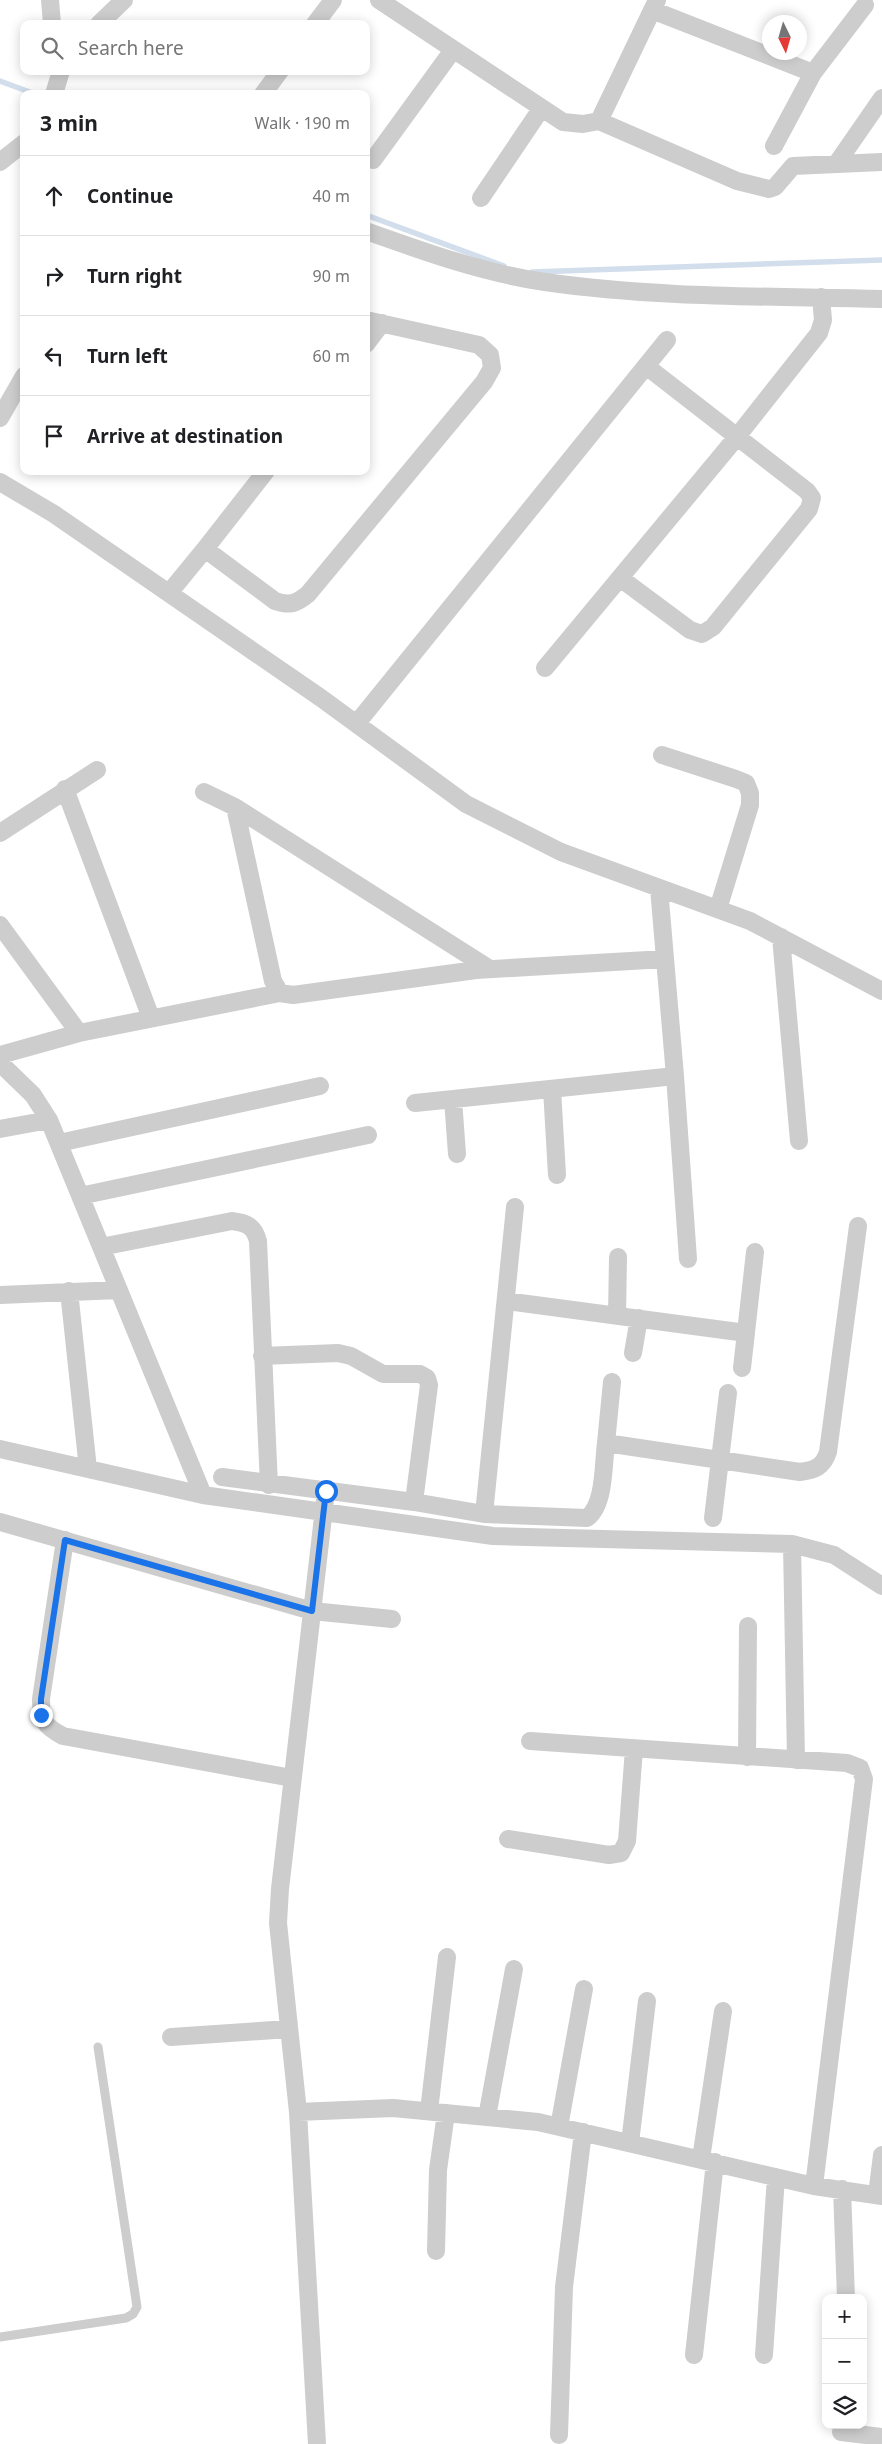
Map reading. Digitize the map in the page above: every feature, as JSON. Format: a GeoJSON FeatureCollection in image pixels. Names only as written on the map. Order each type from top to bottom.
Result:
{"type":"FeatureCollection","features":[{"type":"Feature","properties":{"kind":"street"},"geometry":{"type":"LineString","coordinates":[[50,0],[52,20]]}},
{"type":"Feature","properties":{"kind":"street"},"geometry":{"type":"LineString","coordinates":[[103,20],[124,0]]}},
{"type":"Feature","properties":{"kind":"street"},"geometry":{"type":"LineString","coordinates":[[318,20],[333,0]]}},
{"type":"Feature","properties":{"kind":"street"},"geometry":{"type":"LineString","coordinates":[[379,0],[563,122],[583,124],[599,121],[737,181],[769,189],[775,187],[793,166],[882,162]]}},
{"type":"Feature","properties":{"kind":"street"},"geometry":{"type":"LineString","coordinates":[[599,121],[655,5],[813,73]]}},
{"type":"Feature","properties":{"kind":"street"},"geometry":{"type":"LineString","coordinates":[[774,146],[813,73],[866,5]]}},
{"type":"Feature","properties":{"kind":"street"},"geometry":{"type":"LineString","coordinates":[[373,160],[453,50]]}},
{"type":"Feature","properties":{"kind":"street"},"geometry":{"type":"LineString","coordinates":[[55,90],[60,75]]}},
{"type":"Feature","properties":{"kind":"street"},"geometry":{"type":"LineString","coordinates":[[266,90],[277,75]]}},
{"type":"Feature","properties":{"kind":"street"},"geometry":{"type":"LineString","coordinates":[[838,163],[882,98]]}},
{"type":"Feature","properties":{"kind":"street"},"geometry":{"type":"LineString","coordinates":[[481,198],[541,109]]}},
{"type":"Feature","properties":{"kind":"street"},"geometry":{"type":"LineString","coordinates":[[0,162],[20,146]]}},
{"type":"Feature","properties":{"kind":"street"},"geometry":{"type":"LineString","coordinates":[[370,233],[447,259],[494,272],[544,282],[633,292],[882,299]]}},
{"type":"Feature","properties":{"kind":"street"},"geometry":{"type":"LineString","coordinates":[[546,668],[736,438],[819,333],[823,320],[821,298]]}},
{"type":"Feature","properties":{"kind":"street"},"geometry":{"type":"LineString","coordinates":[[205,549],[274,601],[286,605],[298,602],[308,594],[484,382],[492,368],[490,355],[479,346],[374,322]]}},
{"type":"Feature","properties":{"kind":"street"},"geometry":{"type":"LineString","coordinates":[[357,723],[667,340]]}},
{"type":"Feature","properties":{"kind":"street"},"geometry":{"type":"LineString","coordinates":[[620,578],[690,630],[702,634],[713,627],[810,509],[812,498],[807,491],[736,438],[646,366]]}},
{"type":"Feature","properties":{"kind":"street"},"geometry":{"type":"LineString","coordinates":[[0,418],[20,383]]}},
{"type":"Feature","properties":{"kind":"street"},"geometry":{"type":"LineString","coordinates":[[169,593],[263,475]]}},
{"type":"Feature","properties":{"kind":"street"},"geometry":{"type":"LineString","coordinates":[[0,482],[54,514],[169,593],[357,723],[466,804],[561,852],[750,921],[882,991]]}},
{"type":"Feature","properties":{"kind":"street"},"geometry":{"type":"LineString","coordinates":[[662,755],[741,781],[746,784],[750,793],[750,805],[718,909]]}},
{"type":"Feature","properties":{"kind":"street"},"geometry":{"type":"LineString","coordinates":[[0,833],[97,770]]}},
{"type":"Feature","properties":{"kind":"street"},"geometry":{"type":"LineString","coordinates":[[65,789],[151,1018]]}},
{"type":"Feature","properties":{"kind":"street"},"geometry":{"type":"LineString","coordinates":[[204,792],[235,807],[490,969]]}},
{"type":"Feature","properties":{"kind":"street"},"geometry":{"type":"LineString","coordinates":[[235,807],[273,981],[280,993]]}},
{"type":"Feature","properties":{"kind":"street"},"geometry":{"type":"LineString","coordinates":[[659,888],[688,1258]]}},
{"type":"Feature","properties":{"kind":"street"},"geometry":{"type":"LineString","coordinates":[[0,925],[80,1034]]}},
{"type":"Feature","properties":{"kind":"street"},"geometry":{"type":"LineString","coordinates":[[781,937],[799,1141]]}},
{"type":"Feature","properties":{"kind":"street"},"geometry":{"type":"LineString","coordinates":[[0,1055],[151,1018],[280,993],[293,995],[490,969],[665,959]]}},
{"type":"Feature","properties":{"kind":"street"},"geometry":{"type":"LineString","coordinates":[[0,1063],[33,1095],[49,1120],[203,1496]]}},
{"type":"Feature","properties":{"kind":"street"},"geometry":{"type":"LineString","coordinates":[[415,1103],[675,1076]]}},
{"type":"Feature","properties":{"kind":"street"},"geometry":{"type":"LineString","coordinates":[[59,1143],[320,1086]]}},
{"type":"Feature","properties":{"kind":"street"},"geometry":{"type":"LineString","coordinates":[[552,1089],[557,1175]]}},
{"type":"Feature","properties":{"kind":"street"},"geometry":{"type":"LineString","coordinates":[[453,1099],[458,1154]]}},
{"type":"Feature","properties":{"kind":"street"},"geometry":{"type":"LineString","coordinates":[[0,1129],[49,1120]]}},
{"type":"Feature","properties":{"kind":"street"},"geometry":{"type":"LineString","coordinates":[[80,1196],[368,1135]]}},
{"type":"Feature","properties":{"kind":"street"},"geometry":{"type":"LineString","coordinates":[[484,1514],[515,1207]]}},
{"type":"Feature","properties":{"kind":"street"},"geometry":{"type":"LineString","coordinates":[[101,1247],[232,1221],[246,1223],[255,1230],[258,1241],[269,1484]]}},
{"type":"Feature","properties":{"kind":"street"},"geometry":{"type":"LineString","coordinates":[[606,1443],[800,1472],[816,1470],[824,1462],[828,1452],[858,1226]]}},
{"type":"Feature","properties":{"kind":"street"},"geometry":{"type":"LineString","coordinates":[[742,1368],[755,1252]]}},
{"type":"Feature","properties":{"kind":"street"},"geometry":{"type":"LineString","coordinates":[[617,1316],[618,1257]]}},
{"type":"Feature","properties":{"kind":"street"},"geometry":{"type":"LineString","coordinates":[[0,1295],[119,1290]]}},
{"type":"Feature","properties":{"kind":"street"},"geometry":{"type":"LineString","coordinates":[[69,1291],[88,1470]]}},
{"type":"Feature","properties":{"kind":"street"},"geometry":{"type":"LineString","coordinates":[[506,1301],[746,1332]]}},
{"type":"Feature","properties":{"kind":"street"},"geometry":{"type":"LineString","coordinates":[[633,1352],[639,1318]]}},
{"type":"Feature","properties":{"kind":"street"},"geometry":{"type":"LineString","coordinates":[[262,1356],[338,1353],[351,1356],[383,1374],[396,1376],[420,1374],[427,1378],[429,1385],[414,1502]]}},
{"type":"Feature","properties":{"kind":"street"},"geometry":{"type":"LineString","coordinates":[[222,1477],[414,1502],[484,1514],[587,1518],[594,1513],[599,1502],[612,1382]]}},
{"type":"Feature","properties":{"kind":"street"},"geometry":{"type":"LineString","coordinates":[[713,1518],[728,1393]]}},
{"type":"Feature","properties":{"kind":"street"},"geometry":{"type":"LineString","coordinates":[[0,1449],[203,1496],[493,1536],[792,1544],[834,1555],[882,1586]]}},
{"type":"Feature","properties":{"kind":"street"},"geometry":{"type":"LineString","coordinates":[[317,2444],[298,2112],[278,1924],[292,1778],[326,1491]]}},
{"type":"Feature","properties":{"kind":"street"},"geometry":{"type":"LineString","coordinates":[[0,1522],[312,1611],[392,1620]]}},
{"type":"Feature","properties":{"kind":"street"},"geometry":{"type":"LineString","coordinates":[[65,1540],[41,1699],[41,1715],[48,1728],[63,1736],[292,1778]]}},
{"type":"Feature","properties":{"kind":"street"},"geometry":{"type":"LineString","coordinates":[[792,1544],[796,1760]]}},
{"type":"Feature","properties":{"kind":"street"},"geometry":{"type":"LineString","coordinates":[[748,1626],[748,1757]]}},
{"type":"Feature","properties":{"kind":"street"},"geometry":{"type":"LineString","coordinates":[[530,1741],[847,1763],[860,1768],[864,1779],[814,2186]]}},
{"type":"Feature","properties":{"kind":"street"},"geometry":{"type":"LineString","coordinates":[[508,1839],[609,1855],[621,1853],[627,1841],[634,1749]]}},
{"type":"Feature","properties":{"kind":"street"},"geometry":{"type":"LineString","coordinates":[[436,2251],[437,2112],[447,1956]]}},
{"type":"Feature","properties":{"kind":"street"},"geometry":{"type":"LineString","coordinates":[[487,2117],[514,1969]]}},
{"type":"Feature","properties":{"kind":"street"},"geometry":{"type":"LineString","coordinates":[[559,2127],[584,1989]]}},
{"type":"Feature","properties":{"kind":"street"},"geometry":{"type":"LineString","coordinates":[[630,2143],[646,2001]]}},
{"type":"Feature","properties":{"kind":"street"},"geometry":{"type":"LineString","coordinates":[[694,2355],[708,2161],[723,2010]]}},
{"type":"Feature","properties":{"kind":"street"},"geometry":{"type":"LineString","coordinates":[[171,2037],[289,2029]]}},
{"type":"Feature","properties":{"kind":"street"},"geometry":{"type":"LineString","coordinates":[[298,2112],[394,2108],[538,2122],[814,2186],[879,2195],[882,2155]]}},
{"type":"Feature","properties":{"kind":"street"},"geometry":{"type":"LineString","coordinates":[[559,2435],[564,2287],[584,2132]]}},
{"type":"Feature","properties":{"kind":"street"},"geometry":{"type":"LineString","coordinates":[[764,2356],[776,2177]]}},
{"type":"Feature","properties":{"kind":"street"},"geometry":{"type":"LineString","coordinates":[[842,2189],[846,2294]]}},
{"type":"Feature","properties":{"kind":"street"},"geometry":{"type":"LineString","coordinates":[[841,2434],[882,2437]]}},
{"type":"Feature","properties":{"kind":"lane"},"geometry":{"type":"LineString","coordinates":[[0,2337],[126,2318],[133,2314],[137,2307],[98,2047]]}},
{"type":"Feature","properties":{"kind":"waterway"},"geometry":{"type":"LineString","coordinates":[[0,81],[24,90]]}},
{"type":"Feature","properties":{"kind":"waterway"},"geometry":{"type":"LineString","coordinates":[[370,216],[504,266]]}},
{"type":"Feature","properties":{"kind":"waterway"},"geometry":{"type":"LineString","coordinates":[[532,272],[882,260]]}},
{"type":"Feature","properties":{"kind":"route"},"geometry":{"type":"LineString","coordinates":[[41,1715],[41,1699],[65,1540],[312,1611],[326,1491]]}}]}
